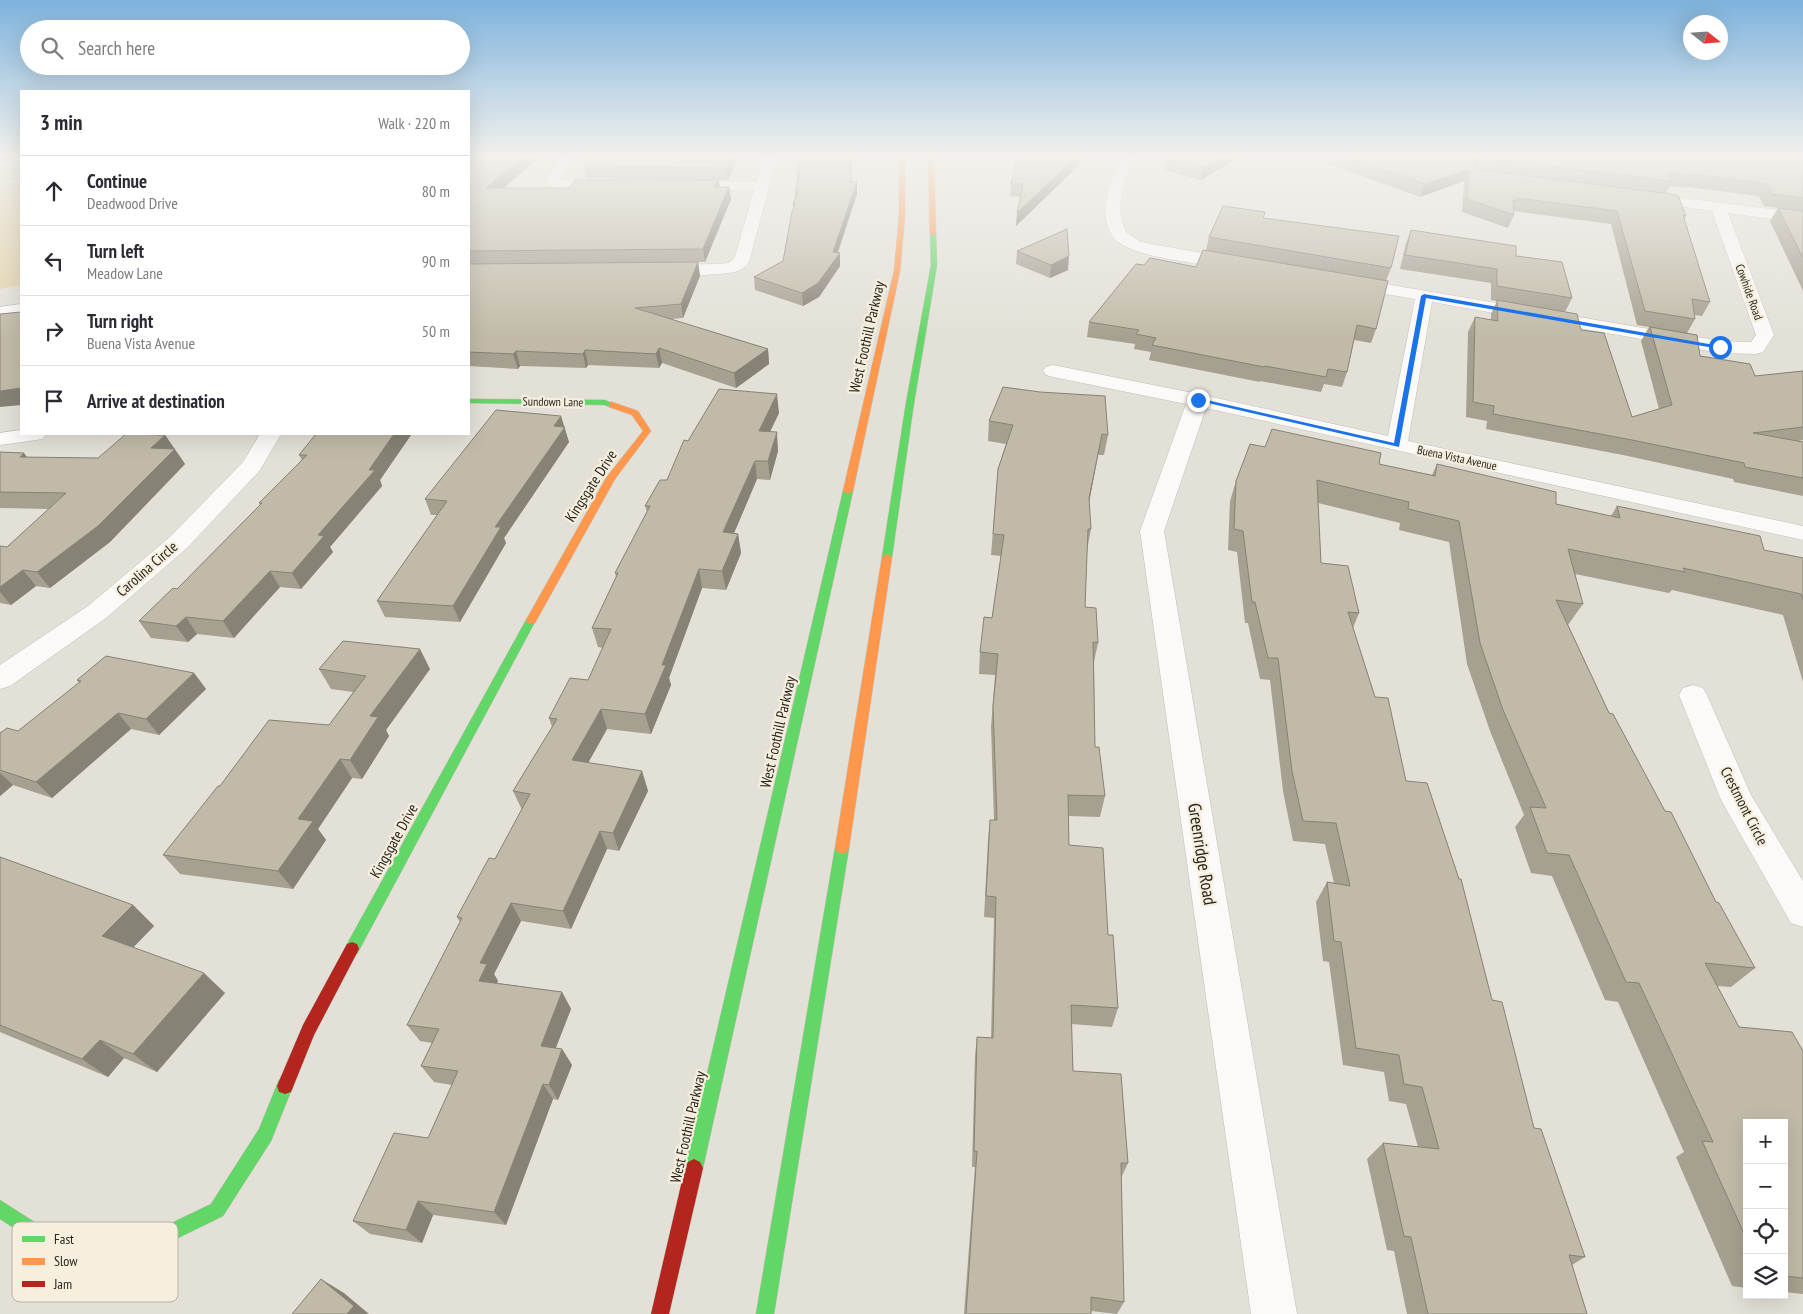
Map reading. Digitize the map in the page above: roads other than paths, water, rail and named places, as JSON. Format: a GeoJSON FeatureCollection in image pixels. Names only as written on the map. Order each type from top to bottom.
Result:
{"type":"FeatureCollection","features":[{"type":"Feature","properties":{"kind":"main road","name":"West Foothill Parkway"},"geometry":{"type":"LineString","coordinates":[[660,1314],[726,1035],[897,271],[902,215]]}},
{"type":"Feature","properties":{"kind":"main road"},"geometry":{"type":"LineString","coordinates":[[765,1314],[856,760],[910,403],[934,265],[933,215]]}},
{"type":"Feature","properties":{"kind":"main road","name":"Sundown Lane"},"geometry":{"type":"LineString","coordinates":[[470,401],[605,403],[635,413]]}},
{"type":"Feature","properties":{"kind":"main road","name":"Kingsgate Drive"},"geometry":{"type":"LineString","coordinates":[[178,1229],[217,1210],[265,1135],[308,1030],[585,522],[611,478],[647,431],[635,413]]}},
{"type":"Feature","properties":{"kind":"main road","name":"Kingsgate Drive"},"geometry":{"type":"LineString","coordinates":[[0,1209],[19,1222]]}},
{"type":"Feature","properties":{"kind":"street"},"geometry":{"type":"LineString","coordinates":[[643,270],[734,267],[743,259],[754,215]]}},
{"type":"Feature","properties":{"kind":"street"},"geometry":{"type":"LineString","coordinates":[[1114,215],[1115,228],[1123,238],[1136,245],[1249,266]]}},
{"type":"Feature","properties":{"kind":"street","name":"Cowhide Road"},"geometry":{"type":"LineString","coordinates":[[1424,296],[1720,347],[1756,348],[1765,335],[1721,215]]}},
{"type":"Feature","properties":{"kind":"street"},"geometry":{"type":"LineString","coordinates":[[1782,215],[1803,218]]}},
{"type":"Feature","properties":{"kind":"street"},"geometry":{"type":"LineString","coordinates":[[1336,281],[1424,296],[1397,446]]}},
{"type":"Feature","properties":{"kind":"street"},"geometry":{"type":"LineString","coordinates":[[0,312],[20,309]]}},
{"type":"Feature","properties":{"kind":"street","name":"Buena Vista Avenue"},"geometry":{"type":"LineString","coordinates":[[1053,371],[1198,400],[1397,446],[1803,533]]}},
{"type":"Feature","properties":{"kind":"street","name":"Greenridge Road"},"geometry":{"type":"LineString","coordinates":[[1198,400],[1152,531],[1274,1314]]}},
{"type":"Feature","properties":{"kind":"street"},"geometry":{"type":"LineString","coordinates":[[0,439],[28,435]]}},
{"type":"Feature","properties":{"kind":"street","name":"Carolina Circle"},"geometry":{"type":"LineString","coordinates":[[0,679],[97,612],[179,542],[252,466],[269,435]]}},
{"type":"Feature","properties":{"kind":"street","name":"Crestmont Circle"},"geometry":{"type":"LineString","coordinates":[[1693,695],[1737,800],[1803,912]]}}]}
